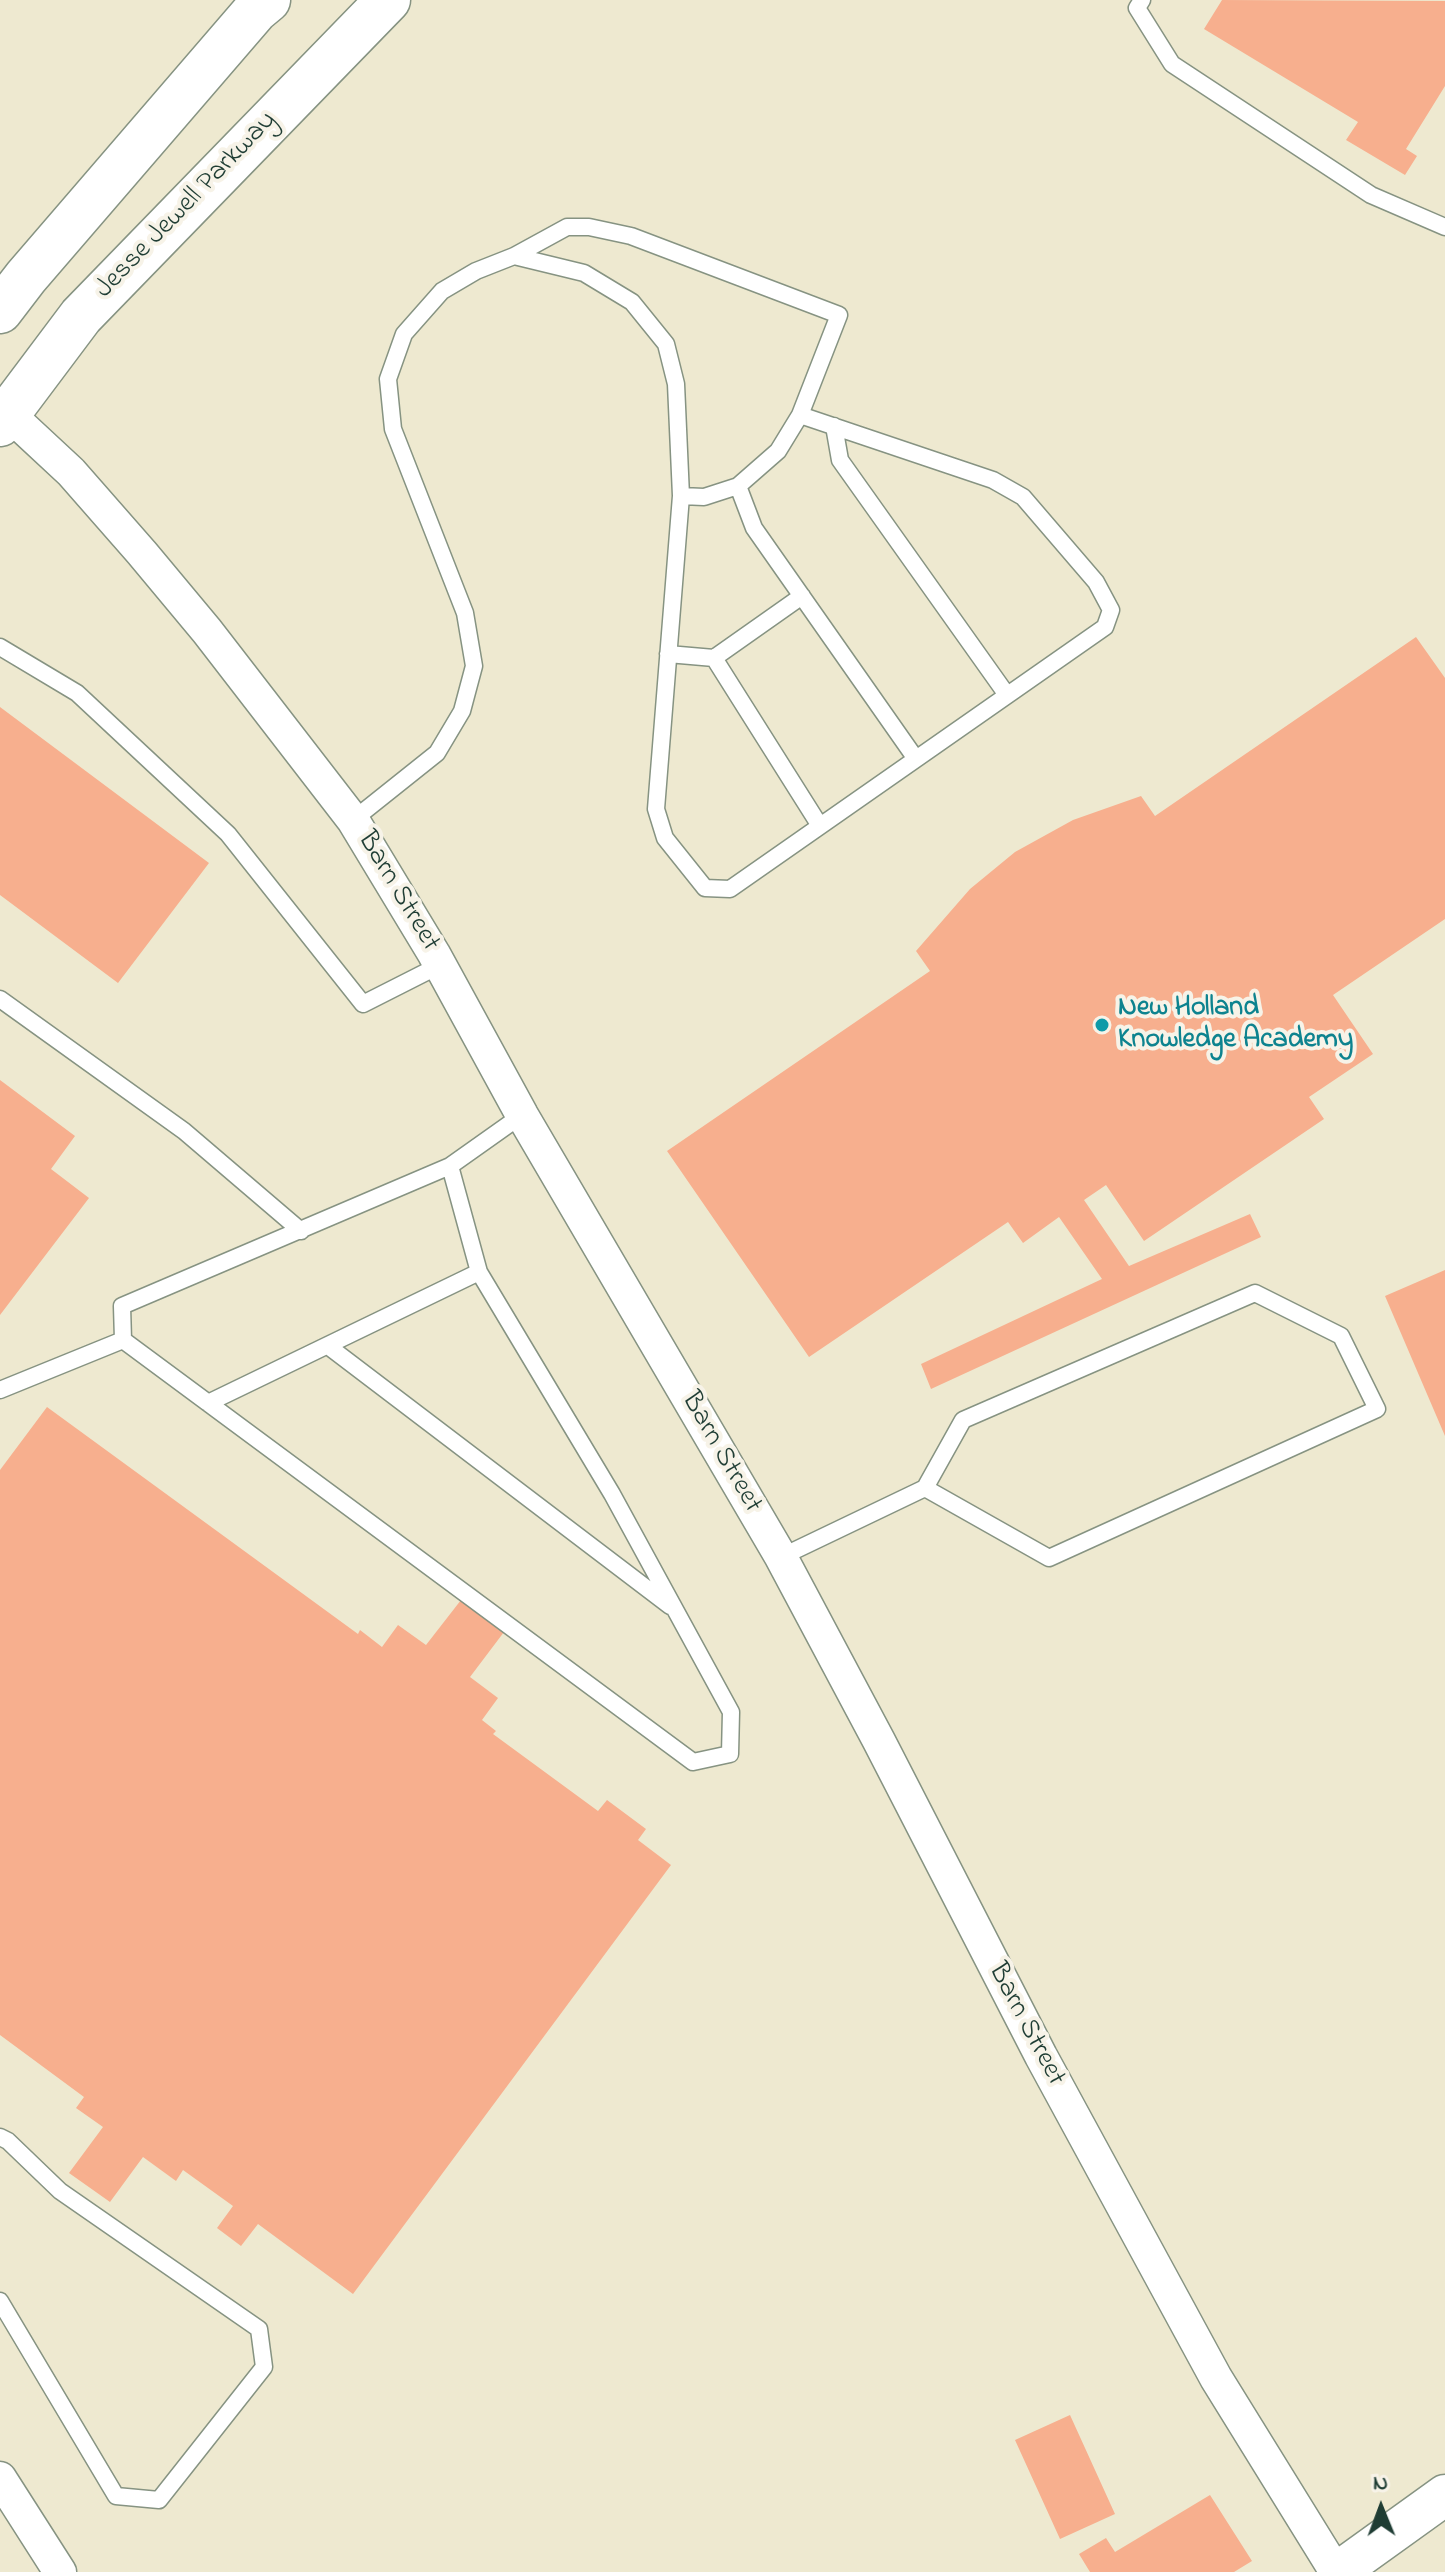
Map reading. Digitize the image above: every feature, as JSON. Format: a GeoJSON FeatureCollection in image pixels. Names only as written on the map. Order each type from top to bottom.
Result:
{"type":"FeatureCollection","features":[{"type":"Feature","properties":{"kind":"main road"},"geometry":{"type":"LineString","coordinates":[[0,311],[256,10],[268,0]]}},
{"type":"Feature","properties":{"kind":"main road","name":"Jesse Jewell Parkway"},"geometry":{"type":"LineString","coordinates":[[3,414],[81,316],[388,0]]}},
{"type":"Feature","properties":{"kind":"street","name":"Barn Street"},"geometry":{"type":"LineString","coordinates":[[3,414],[71,472],[142,553],[207,631],[353,820],[440,965],[522,1115],[781,1557],[1041,2056],[1216,2378],[1337,2572]]}},
{"type":"Feature","properties":{"kind":"street"},"geometry":{"type":"LineString","coordinates":[[0,2478],[60,2572]]}},
{"type":"Feature","properties":{"kind":"street"},"geometry":{"type":"LineString","coordinates":[[1337,2572],[1445,2495]]}},
{"type":"Feature","properties":{"kind":"lane"},"geometry":{"type":"LineString","coordinates":[[1142,0],[1137,8],[1172,64],[1371,195],[1445,227]]}},
{"type":"Feature","properties":{"kind":"lane"},"geometry":{"type":"LineString","coordinates":[[353,820],[437,753],[462,711],[474,666],[465,613],[393,429],[388,379],[404,334],[442,291],[567,227],[589,227],[631,236],[839,315],[800,415],[778,451],[738,486],[704,497],[681,496]]}},
{"type":"Feature","properties":{"kind":"lane"},"geometry":{"type":"LineString","coordinates":[[514,256],[584,273],[632,302],[666,344],[676,384],[681,496],[656,809],[665,838],[705,888],[730,889],[1105,627],[1111,610],[1096,582],[1023,497],[993,480],[800,415]]}},
{"type":"Feature","properties":{"kind":"lane"},"geometry":{"type":"LineString","coordinates":[[834,426],[840,460],[1007,695]]}},
{"type":"Feature","properties":{"kind":"lane"},"geometry":{"type":"LineString","coordinates":[[738,486],[754,528],[916,759]]}},
{"type":"Feature","properties":{"kind":"lane"},"geometry":{"type":"LineString","coordinates":[[668,654],[714,658],[802,596]]}},
{"type":"Feature","properties":{"kind":"lane"},"geometry":{"type":"LineString","coordinates":[[0,647],[77,693],[228,834],[363,1004],[440,965]]}},
{"type":"Feature","properties":{"kind":"lane"},"geometry":{"type":"LineString","coordinates":[[714,658],[820,826]]}},
{"type":"Feature","properties":{"kind":"lane"},"geometry":{"type":"LineString","coordinates":[[0,999],[184,1131],[301,1231]]}},
{"type":"Feature","properties":{"kind":"lane"},"geometry":{"type":"LineString","coordinates":[[123,1340],[122,1306],[450,1166],[522,1115]]}},
{"type":"Feature","properties":{"kind":"lane"},"geometry":{"type":"LineString","coordinates":[[123,1340],[693,1762],[730,1754],[731,1712],[612,1494],[479,1272],[450,1166]]}},
{"type":"Feature","properties":{"kind":"lane"},"geometry":{"type":"LineString","coordinates":[[208,1403],[479,1272]]}},
{"type":"Feature","properties":{"kind":"lane"},"geometry":{"type":"LineString","coordinates":[[781,1557],[925,1488],[963,1420],[1255,1293],[1341,1336],[1377,1409],[1049,1558],[925,1488]]}},
{"type":"Feature","properties":{"kind":"lane"},"geometry":{"type":"LineString","coordinates":[[0,1390],[123,1340]]}},
{"type":"Feature","properties":{"kind":"lane"},"geometry":{"type":"LineString","coordinates":[[328,1346],[675,1609]]}},
{"type":"Feature","properties":{"kind":"lane"},"geometry":{"type":"LineString","coordinates":[[0,2137],[60,2191],[259,2329],[264,2367],[159,2500],[116,2496],[0,2301]]}},
{"type":"Feature","properties":{"kind":"building"},"geometry":{"type":"Polygon","coordinates":[[[1222,0],[1445,1],[1445,86],[1406,149],[1417,156],[1405,175],[1346,140],[1358,122],[1204,29],[1222,0]]]}},
{"type":"Feature","properties":{"kind":"building","name":"New Holland Knowledge Academy"},"geometry":{"type":"Polygon","coordinates":[[[1416,637],[1445,678],[1445,919],[1333,995],[1373,1054],[1309,1097],[1324,1119],[1144,1241],[1106,1185],[1084,1200],[1129,1266],[1250,1214],[1261,1237],[931,1389],[921,1364],[1102,1279],[1059,1217],[1023,1243],[1008,1222],[809,1357],[667,1151],[930,971],[916,951],[970,889],[1015,852],[1073,820],[1141,796],[1155,816],[1416,637]]]}},
{"type":"Feature","properties":{"kind":"building"},"geometry":{"type":"Polygon","coordinates":[[[0,707],[209,863],[118,983],[0,895],[0,707]]]}},
{"type":"Feature","properties":{"kind":"building"},"geometry":{"type":"Polygon","coordinates":[[[0,1080],[75,1136],[51,1169],[89,1198],[0,1315],[0,1080]]]}},
{"type":"Feature","properties":{"kind":"building"},"geometry":{"type":"Polygon","coordinates":[[[1445,1270],[1445,1436],[1385,1296],[1445,1270]]]}},
{"type":"Feature","properties":{"kind":"building"},"geometry":{"type":"Polygon","coordinates":[[[47,1407],[358,1634],[360,1630],[382,1647],[398,1625],[426,1645],[461,1600],[504,1632],[470,1677],[498,1698],[482,1720],[496,1731],[493,1734],[598,1811],[607,1800],[646,1829],[638,1840],[671,1865],[353,2294],[258,2224],[241,2246],[217,2228],[233,2206],[183,2170],[176,2181],[143,2157],[110,2202],[69,2173],[103,2127],[76,2108],[84,2097],[0,2035],[0,1470],[47,1407]]]}},
{"type":"Feature","properties":{"kind":"building"},"geometry":{"type":"Polygon","coordinates":[[[1070,2415],[1115,2514],[1060,2539],[1015,2440],[1070,2415]]]}},
{"type":"Feature","properties":{"kind":"building"},"geometry":{"type":"Polygon","coordinates":[[[1210,2495],[1252,2561],[1234,2572],[1090,2572],[1079,2554],[1106,2538],[1115,2552],[1210,2495]]]}},
{"type":"Feature","properties":{"kind":"place","name":"New Holland Knowledge Academy"},"geometry":{"type":"Point","coordinates":[1102,1025]}}]}
